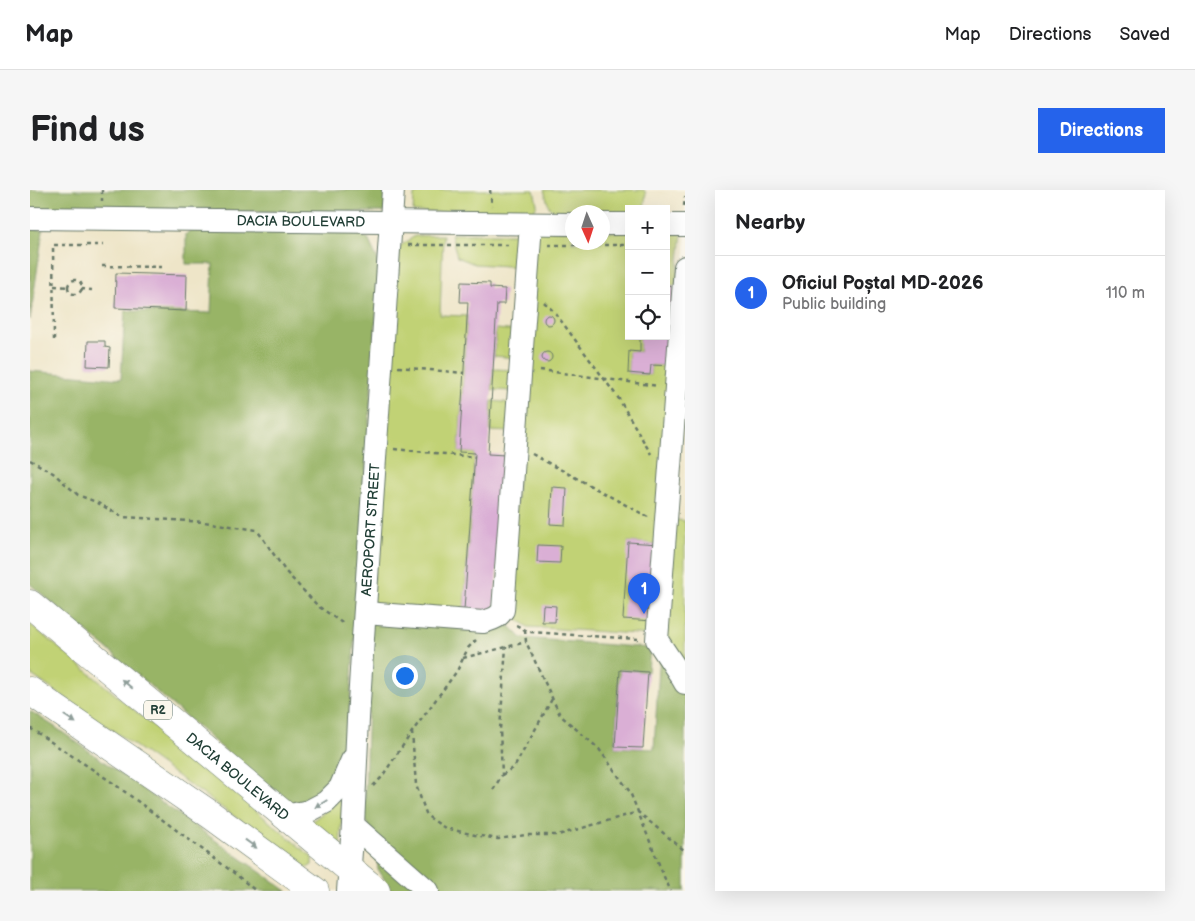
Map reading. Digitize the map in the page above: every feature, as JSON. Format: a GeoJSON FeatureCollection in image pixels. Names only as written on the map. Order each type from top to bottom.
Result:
{"type":"FeatureCollection","features":[{"type":"Feature","properties":{"kind":"main road","name":"DACIA BOULEVARD"},"geometry":{"type":"LineString","coordinates":[[30,604],[286,816],[349,880],[376,891]]}},
{"type":"Feature","properties":{"kind":"main road"},"geometry":{"type":"LineString","coordinates":[[30,691],[211,815],[315,891]]}},
{"type":"Feature","properties":{"kind":"street","name":"AEROPORT STREET"},"geometry":{"type":"LineString","coordinates":[[349,880],[354,824],[356,750],[364,613],[393,190]]}},
{"type":"Feature","properties":{"kind":"street","name":"DACIA BOULEVARD"},"geometry":{"type":"LineString","coordinates":[[30,218],[565,224]]}},
{"type":"Feature","properties":{"kind":"street"},"geometry":{"type":"LineString","coordinates":[[364,613],[483,622],[496,618],[503,610],[531,224]]}},
{"type":"Feature","properties":{"kind":"street"},"geometry":{"type":"LineString","coordinates":[[610,224],[625,224]]}},
{"type":"Feature","properties":{"kind":"street"},"geometry":{"type":"LineString","coordinates":[[670,225],[685,225]]}},
{"type":"Feature","properties":{"kind":"street"},"geometry":{"type":"LineString","coordinates":[[685,267],[657,640],[685,683]]}},
{"type":"Feature","properties":{"kind":"street"},"geometry":{"type":"LineString","coordinates":[[286,816],[308,812],[326,802],[340,788],[356,750]]}},
{"type":"Feature","properties":{"kind":"street"},"geometry":{"type":"LineString","coordinates":[[354,824],[428,891]]}},
{"type":"Feature","properties":{"kind":"path"},"geometry":{"type":"LineString","coordinates":[[54,340],[53,245],[103,245]]}},
{"type":"Feature","properties":{"kind":"path"},"geometry":{"type":"LineString","coordinates":[[102,266],[163,267]]}},
{"type":"Feature","properties":{"kind":"path"},"geometry":{"type":"LineString","coordinates":[[68,288],[70,282],[76,280],[81,284],[81,289]]}},
{"type":"Feature","properties":{"kind":"path"},"geometry":{"type":"LineString","coordinates":[[526,285],[556,314],[619,399],[668,484]]}},
{"type":"Feature","properties":{"kind":"path"},"geometry":{"type":"LineString","coordinates":[[54,286],[68,288],[73,294],[78,293],[81,289]]}},
{"type":"Feature","properties":{"kind":"path"},"geometry":{"type":"LineString","coordinates":[[81,289],[92,290]]}},
{"type":"Feature","properties":{"kind":"path"},"geometry":{"type":"LineString","coordinates":[[381,366],[464,373]]}},
{"type":"Feature","properties":{"kind":"path"},"geometry":{"type":"LineString","coordinates":[[521,367],[675,388]]}},
{"type":"Feature","properties":{"kind":"path"},"geometry":{"type":"LineString","coordinates":[[515,445],[665,526]]}},
{"type":"Feature","properties":{"kind":"path"},"geometry":{"type":"LineString","coordinates":[[375,447],[475,457]]}},
{"type":"Feature","properties":{"kind":"path"},"geometry":{"type":"LineString","coordinates":[[30,460],[53,473],[78,495],[96,502],[123,517],[204,522],[257,530],[286,572],[318,606],[363,638]]}},
{"type":"Feature","properties":{"kind":"path"},"geometry":{"type":"LineString","coordinates":[[355,795],[370,789],[380,778],[457,671],[468,648],[496,618],[530,632],[657,640]]}},
{"type":"Feature","properties":{"kind":"path"},"geometry":{"type":"LineString","coordinates":[[526,630],[526,642],[560,715],[599,749],[630,792],[671,891]]}},
{"type":"Feature","properties":{"kind":"path"},"geometry":{"type":"LineString","coordinates":[[463,658],[526,642]]}},
{"type":"Feature","properties":{"kind":"path"},"geometry":{"type":"LineString","coordinates":[[502,776],[500,729],[506,647]]}},
{"type":"Feature","properties":{"kind":"path"},"geometry":{"type":"LineString","coordinates":[[493,790],[502,776],[515,766],[552,699]]}},
{"type":"Feature","properties":{"kind":"path"},"geometry":{"type":"LineString","coordinates":[[30,728],[113,783],[256,891]]}},
{"type":"Feature","properties":{"kind":"path"},"geometry":{"type":"LineString","coordinates":[[412,732],[416,785],[427,816],[445,828],[498,839],[526,835],[558,835],[638,812]]}},
{"type":"Feature","properties":{"kind":"path"},"geometry":{"type":"LineString","coordinates":[[638,812],[685,851]]}},
{"type":"Feature","properties":{"kind":"green space"},"geometry":{"type":"Polygon","coordinates":[[[30,190],[386,190],[384,212],[30,210],[30,190]]]}},
{"type":"Feature","properties":{"kind":"green space"},"geometry":{"type":"Polygon","coordinates":[[[422,190],[534,190],[537,204],[533,213],[413,212],[414,195],[422,190]]]}},
{"type":"Feature","properties":{"kind":"green space"},"geometry":{"type":"Polygon","coordinates":[[[544,190],[644,190],[646,193],[644,205],[625,205],[625,214],[610,213],[610,205],[565,205],[565,213],[556,213],[549,207],[544,190]]]}},
{"type":"Feature","properties":{"kind":"green space"},"geometry":{"type":"Polygon","coordinates":[[[30,229],[43,230],[30,320],[30,229]]]}},
{"type":"Feature","properties":{"kind":"green space"},"geometry":{"type":"Polygon","coordinates":[[[192,229],[357,232],[368,239],[377,258],[379,275],[347,749],[330,788],[306,804],[290,803],[236,760],[30,584],[30,371],[121,379],[125,311],[211,313],[213,264],[186,264],[186,234],[192,229]]]}},
{"type":"Feature","properties":{"kind":"green space"},"geometry":{"type":"Polygon","coordinates":[[[535,230],[565,231],[565,250],[610,250],[610,232],[625,232],[625,340],[640,340],[640,352],[629,351],[628,373],[650,375],[651,365],[672,366],[658,544],[628,542],[653,621],[652,635],[528,627],[509,612],[535,230]]]}},
{"type":"Feature","properties":{"kind":"green space"},"geometry":{"type":"Polygon","coordinates":[[[670,233],[682,233],[676,286],[670,285],[670,233]]]}},
{"type":"Feature","properties":{"kind":"green space"},"geometry":{"type":"Polygon","coordinates":[[[451,234],[525,234],[523,267],[475,264],[457,257],[451,234]]]}},
{"type":"Feature","properties":{"kind":"green space"},"geometry":{"type":"Polygon","coordinates":[[[443,235],[440,315],[467,316],[459,452],[475,453],[464,610],[379,607],[372,601],[400,246],[415,236],[443,235]]]}},
{"type":"Feature","properties":{"kind":"green space"},"geometry":{"type":"Polygon","coordinates":[[[496,329],[518,331],[517,358],[494,356],[496,329]]]}},
{"type":"Feature","properties":{"kind":"green space"},"geometry":{"type":"Polygon","coordinates":[[[493,369],[515,370],[514,391],[492,390],[493,369]]]}},
{"type":"Feature","properties":{"kind":"green space"},"geometry":{"type":"Polygon","coordinates":[[[492,401],[513,403],[511,432],[490,431],[492,401]]]}},
{"type":"Feature","properties":{"kind":"green space"},"geometry":{"type":"Polygon","coordinates":[[[670,519],[685,521],[685,674],[662,636],[670,519]]]}},
{"type":"Feature","properties":{"kind":"green space"},"geometry":{"type":"Polygon","coordinates":[[[371,620],[510,626],[522,638],[650,648],[648,672],[620,670],[615,747],[654,749],[660,651],[685,694],[685,891],[391,890],[378,869],[373,833],[364,819],[371,620]]]}},
{"type":"Feature","properties":{"kind":"green space"},"geometry":{"type":"Polygon","coordinates":[[[30,624],[312,857],[312,865],[307,868],[30,674],[30,624]]]}},
{"type":"Feature","properties":{"kind":"green space"},"geometry":{"type":"Polygon","coordinates":[[[30,711],[55,727],[287,891],[30,891],[30,711]]]}},
{"type":"Feature","properties":{"kind":"green space"},"geometry":{"type":"Polygon","coordinates":[[[343,797],[340,848],[311,822],[343,797]]]}},
{"type":"Feature","properties":{"kind":"building"},"geometry":{"type":"Polygon","coordinates":[[[116,273],[187,275],[186,311],[115,308],[116,273]]]}},
{"type":"Feature","properties":{"kind":"building"},"geometry":{"type":"Polygon","coordinates":[[[461,282],[490,283],[490,288],[505,289],[504,304],[497,304],[488,454],[505,455],[494,612],[464,610],[475,453],[459,452],[468,302],[460,302],[461,282]]]}},
{"type":"Feature","properties":{"kind":"building"},"geometry":{"type":"Polygon","coordinates":[[[670,285],[676,286],[672,366],[651,365],[650,375],[628,373],[629,351],[640,352],[640,340],[670,340],[670,285]]]}},
{"type":"Feature","properties":{"kind":"building"},"geometry":{"type":"Polygon","coordinates":[[[547,315],[551,315],[554,320],[553,324],[547,325],[544,322],[544,318],[547,315]]]}},
{"type":"Feature","properties":{"kind":"building"},"geometry":{"type":"Polygon","coordinates":[[[88,341],[105,341],[105,347],[110,348],[109,367],[87,366],[88,341]]]}},
{"type":"Feature","properties":{"kind":"building"},"geometry":{"type":"Polygon","coordinates":[[[545,352],[549,352],[552,357],[551,361],[545,362],[542,359],[542,355],[545,352]]]}},
{"type":"Feature","properties":{"kind":"building"},"geometry":{"type":"Polygon","coordinates":[[[552,487],[567,488],[565,525],[550,524],[552,487]]]}},
{"type":"Feature","properties":{"kind":"building"},"geometry":{"type":"Polygon","coordinates":[[[628,542],[658,544],[653,621],[623,619],[628,542]]]}},
{"type":"Feature","properties":{"kind":"building"},"geometry":{"type":"Polygon","coordinates":[[[538,545],[561,546],[560,563],[537,562],[538,545]]]}},
{"type":"Feature","properties":{"kind":"building"},"geometry":{"type":"Polygon","coordinates":[[[543,605],[556,606],[555,622],[542,622],[543,605]]]}},
{"type":"Feature","properties":{"kind":"building"},"geometry":{"type":"Polygon","coordinates":[[[620,670],[648,672],[643,748],[615,747],[620,670]]]}},
{"type":"Feature","properties":{"kind":"place","name":"Oficiul Poștal MD-2026"},"geometry":{"type":"Point","coordinates":[644,614]}}]}
